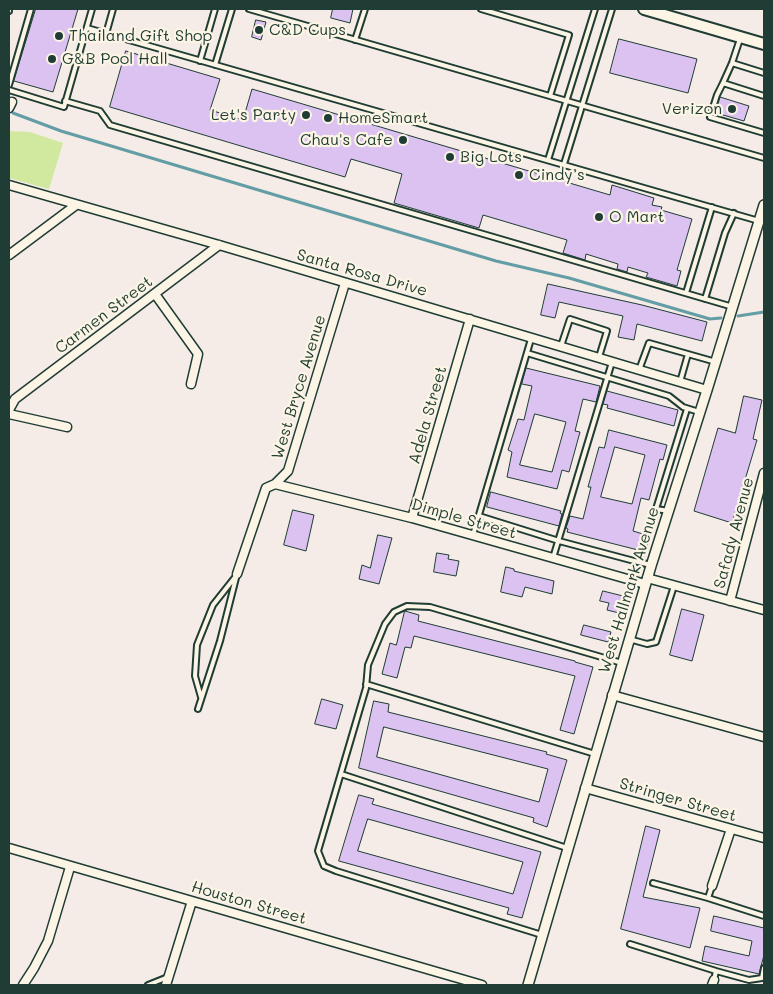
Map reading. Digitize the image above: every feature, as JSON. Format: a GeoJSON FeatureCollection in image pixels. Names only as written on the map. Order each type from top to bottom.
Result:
{"type":"FeatureCollection","features":[{"type":"Feature","properties":{"kind":"main road"},"geometry":{"type":"LineString","coordinates":[[644,9],[741,37],[761,40]]}},
{"type":"Feature","properties":{"kind":"street","name":"Santa Rosa Drive"},"geometry":{"type":"LineString","coordinates":[[9,185],[219,245],[707,390]]}},
{"type":"Feature","properties":{"kind":"street"},"geometry":{"type":"LineString","coordinates":[[9,255],[76,204]]}},
{"type":"Feature","properties":{"kind":"street","name":"West Hallmark Avenue"},"geometry":{"type":"LineString","coordinates":[[528,985],[646,581],[764,205]]}},
{"type":"Feature","properties":{"kind":"street","name":"Carmen Street"},"geometry":{"type":"LineString","coordinates":[[9,412],[15,399],[219,245]]}},
{"type":"Feature","properties":{"kind":"street","name":"West Bryce Avenue"},"geometry":{"type":"LineString","coordinates":[[237,574],[266,488],[275,484],[288,470],[345,283]]}},
{"type":"Feature","properties":{"kind":"street"},"geometry":{"type":"LineString","coordinates":[[155,294],[198,354],[190,384]]}},
{"type":"Feature","properties":{"kind":"street","name":"Adela Street"},"geometry":{"type":"LineString","coordinates":[[412,518],[470,319]]}},
{"type":"Feature","properties":{"kind":"street"},"geometry":{"type":"LineString","coordinates":[[9,412],[67,428]]}},
{"type":"Feature","properties":{"kind":"street","name":"Safady Avenue"},"geometry":{"type":"LineString","coordinates":[[730,601],[764,473]]}},
{"type":"Feature","properties":{"kind":"street","name":"Dimple Street"},"geometry":{"type":"LineString","coordinates":[[275,484],[412,518],[554,558],[674,586],[764,610]]}},
{"type":"Feature","properties":{"kind":"street"},"geometry":{"type":"LineString","coordinates":[[612,695],[764,737]]}},
{"type":"Feature","properties":{"kind":"street","name":"Stringer Street"},"geometry":{"type":"LineString","coordinates":[[584,788],[764,838]]}},
{"type":"Feature","properties":{"kind":"street"},"geometry":{"type":"LineString","coordinates":[[712,886],[731,829]]}},
{"type":"Feature","properties":{"kind":"street","name":"Houston Street"},"geometry":{"type":"LineString","coordinates":[[9,848],[482,985]]}},
{"type":"Feature","properties":{"kind":"street"},"geometry":{"type":"LineString","coordinates":[[23,985],[48,941],[70,866]]}},
{"type":"Feature","properties":{"kind":"street"},"geometry":{"type":"LineString","coordinates":[[167,981],[192,900]]}},
{"type":"Feature","properties":{"kind":"lane"},"geometry":{"type":"LineString","coordinates":[[9,85],[32,9]]}},
{"type":"Feature","properties":{"kind":"lane"},"geometry":{"type":"LineString","coordinates":[[9,90],[64,106],[92,9]]}},
{"type":"Feature","properties":{"kind":"lane"},"geometry":{"type":"LineString","coordinates":[[106,34],[113,9]]}},
{"type":"Feature","properties":{"kind":"lane"},"geometry":{"type":"LineString","coordinates":[[200,61],[215,9]]}},
{"type":"Feature","properties":{"kind":"lane"},"geometry":{"type":"LineString","coordinates":[[216,65],[232,9]]}},
{"type":"Feature","properties":{"kind":"lane"},"geometry":{"type":"LineString","coordinates":[[250,9],[764,158]]}},
{"type":"Feature","properties":{"kind":"lane"},"geometry":{"type":"LineString","coordinates":[[355,40],[365,9]]}},
{"type":"Feature","properties":{"kind":"lane"},"geometry":{"type":"LineString","coordinates":[[482,9],[569,35],[550,96]]}},
{"type":"Feature","properties":{"kind":"lane"},"geometry":{"type":"LineString","coordinates":[[548,160],[594,9]]}},
{"type":"Feature","properties":{"kind":"lane"},"geometry":{"type":"LineString","coordinates":[[564,164],[612,9]]}},
{"type":"Feature","properties":{"kind":"lane"},"geometry":{"type":"LineString","coordinates":[[87,28],[759,221]]}},
{"type":"Feature","properties":{"kind":"lane"},"geometry":{"type":"LineString","coordinates":[[741,37],[710,117],[764,133]]}},
{"type":"Feature","properties":{"kind":"lane"},"geometry":{"type":"LineString","coordinates":[[732,63],[764,73]]}},
{"type":"Feature","properties":{"kind":"lane"},"geometry":{"type":"LineString","coordinates":[[723,83],[764,96]]}},
{"type":"Feature","properties":{"kind":"lane"},"geometry":{"type":"LineString","coordinates":[[10,105],[15,92]]}},
{"type":"Feature","properties":{"kind":"lane"},"geometry":{"type":"LineString","coordinates":[[65,101],[100,111],[110,125],[733,307]]}},
{"type":"Feature","properties":{"kind":"lane"},"geometry":{"type":"LineString","coordinates":[[686,293],[712,207]]}},
{"type":"Feature","properties":{"kind":"lane"},"geometry":{"type":"LineString","coordinates":[[705,299],[725,233],[734,213]]}},
{"type":"Feature","properties":{"kind":"lane"},"geometry":{"type":"LineString","coordinates":[[561,346],[570,319],[607,331],[598,358]]}},
{"type":"Feature","properties":{"kind":"lane"},"geometry":{"type":"LineString","coordinates":[[473,536],[532,338]]}},
{"type":"Feature","properties":{"kind":"lane"},"geometry":{"type":"LineString","coordinates":[[639,370],[649,343],[716,362]]}},
{"type":"Feature","properties":{"kind":"lane"},"geometry":{"type":"LineString","coordinates":[[527,353],[669,396],[675,402],[700,412]]}},
{"type":"Feature","properties":{"kind":"lane"},"geometry":{"type":"LineString","coordinates":[[680,382],[688,354]]}},
{"type":"Feature","properties":{"kind":"lane"},"geometry":{"type":"LineString","coordinates":[[554,558],[612,362]]}},
{"type":"Feature","properties":{"kind":"lane"},"geometry":{"type":"LineString","coordinates":[[638,562],[687,408]]}},
{"type":"Feature","properties":{"kind":"lane"},"geometry":{"type":"LineString","coordinates":[[656,509],[669,511]]}},
{"type":"Feature","properties":{"kind":"lane"},"geometry":{"type":"LineString","coordinates":[[479,516],[559,541],[651,566]]}},
{"type":"Feature","properties":{"kind":"lane","name":"West Bryce Avenue"},"geometry":{"type":"LineString","coordinates":[[201,698],[195,676],[197,645],[213,605],[237,574]]}},
{"type":"Feature","properties":{"kind":"lane","name":"West Bryce Avenue"},"geometry":{"type":"LineString","coordinates":[[198,709],[220,641],[237,574]]}},
{"type":"Feature","properties":{"kind":"lane"},"geometry":{"type":"LineString","coordinates":[[629,639],[647,644],[656,642],[674,586]]}},
{"type":"Feature","properties":{"kind":"lane"},"geometry":{"type":"LineString","coordinates":[[542,935],[324,866],[318,852],[366,684],[368,664],[385,624],[394,612],[406,606],[430,607],[622,663]]}},
{"type":"Feature","properties":{"kind":"lane"},"geometry":{"type":"LineString","coordinates":[[366,684],[595,754]]}},
{"type":"Feature","properties":{"kind":"lane"},"geometry":{"type":"LineString","coordinates":[[341,774],[567,848]]}},
{"type":"Feature","properties":{"kind":"lane"},"geometry":{"type":"LineString","coordinates":[[653,883],[764,916]]}},
{"type":"Feature","properties":{"kind":"lane"},"geometry":{"type":"LineString","coordinates":[[708,898],[712,886]]}},
{"type":"Feature","properties":{"kind":"lane"},"geometry":{"type":"LineString","coordinates":[[630,944],[750,980],[762,978],[764,968]]}},
{"type":"Feature","properties":{"kind":"lane"},"geometry":{"type":"LineString","coordinates":[[713,983],[716,971]]}},
{"type":"Feature","properties":{"kind":"lane"},"geometry":{"type":"LineString","coordinates":[[148,985],[167,981]]}},
{"type":"Feature","properties":{"kind":"green space"},"geometry":{"type":"Polygon","coordinates":[[[9,131],[30,132],[63,143],[49,189],[9,178],[9,131]]]}},
{"type":"Feature","properties":{"kind":"building"},"geometry":{"type":"Polygon","coordinates":[[[36,9],[78,9],[53,92],[14,81],[36,9]]]}},
{"type":"Feature","properties":{"kind":"building"},"geometry":{"type":"Polygon","coordinates":[[[333,9],[353,9],[350,23],[331,18],[333,9]]]}},
{"type":"Feature","properties":{"kind":"building","name":"C&D Cups"},"geometry":{"type":"Polygon","coordinates":[[[256,20],[266,22],[261,40],[252,37],[256,20]]]}},
{"type":"Feature","properties":{"kind":"building"},"geometry":{"type":"Polygon","coordinates":[[[619,39],[697,59],[688,93],[610,73],[619,39]]]}},
{"type":"Feature","properties":{"kind":"building"},"geometry":{"type":"Polygon","coordinates":[[[126,51],[220,79],[210,110],[243,120],[252,89],[610,195],[612,185],[654,198],[652,205],[662,207],[661,210],[692,219],[677,270],[681,271],[677,286],[646,277],[648,273],[628,267],[627,272],[617,269],[618,264],[586,254],[585,260],[563,253],[567,240],[483,215],[479,228],[394,203],[402,174],[351,159],[345,177],[110,107],[126,51]]]}},
{"type":"Feature","properties":{"kind":"building","name":"Verizon"},"geometry":{"type":"Polygon","coordinates":[[[720,97],[749,106],[744,121],[716,113],[720,97]]]}},
{"type":"Feature","properties":{"kind":"building"},"geometry":{"type":"Polygon","coordinates":[[[548,284],[707,322],[702,341],[637,324],[634,340],[618,337],[623,316],[559,302],[555,318],[541,315],[548,284]]]}},
{"type":"Feature","properties":{"kind":"building"},"geometry":{"type":"Polygon","coordinates":[[[526,368],[600,386],[596,402],[583,399],[575,431],[580,432],[569,472],[562,470],[557,489],[507,477],[512,452],[508,450],[518,419],[524,420],[532,386],[522,384],[526,368]],[[535,414],[520,465],[552,472],[566,422],[535,414]]]}},
{"type":"Feature","properties":{"kind":"building"},"geometry":{"type":"Polygon","coordinates":[[[607,391],[678,410],[674,426],[607,408],[608,405],[603,404],[607,391]]]}},
{"type":"Feature","properties":{"kind":"building"},"geometry":{"type":"Polygon","coordinates":[[[744,396],[762,400],[753,439],[757,440],[732,523],[694,511],[718,428],[735,433],[744,396]]]}},
{"type":"Feature","properties":{"kind":"building"},"geometry":{"type":"Polygon","coordinates":[[[609,430],[667,445],[663,460],[660,459],[649,500],[641,498],[633,531],[643,534],[638,550],[567,532],[568,529],[566,528],[570,516],[583,519],[591,487],[588,487],[599,447],[604,448],[609,430]],[[615,447],[601,497],[632,504],[645,455],[615,447]]]}},
{"type":"Feature","properties":{"kind":"building"},"geometry":{"type":"Polygon","coordinates":[[[491,492],[561,511],[559,526],[487,507],[491,492]]]}},
{"type":"Feature","properties":{"kind":"building"},"geometry":{"type":"Polygon","coordinates":[[[293,510],[314,515],[306,551],[284,545],[293,510]]]}},
{"type":"Feature","properties":{"kind":"building"},"geometry":{"type":"Polygon","coordinates":[[[378,535],[392,538],[379,584],[359,579],[362,565],[370,568],[378,535]]]}},
{"type":"Feature","properties":{"kind":"building"},"geometry":{"type":"Polygon","coordinates":[[[437,553],[449,555],[448,559],[459,561],[456,576],[434,572],[437,553]]]}},
{"type":"Feature","properties":{"kind":"building"},"geometry":{"type":"Polygon","coordinates":[[[506,567],[514,569],[514,571],[554,581],[552,594],[525,587],[522,597],[501,592],[506,567]]]}},
{"type":"Feature","properties":{"kind":"building"},"geometry":{"type":"Polygon","coordinates":[[[603,591],[623,596],[619,613],[607,610],[609,603],[600,601],[603,591]]]}},
{"type":"Feature","properties":{"kind":"building"},"geometry":{"type":"Polygon","coordinates":[[[682,609],[704,615],[692,661],[670,655],[682,609]]]}},
{"type":"Feature","properties":{"kind":"building"},"geometry":{"type":"Polygon","coordinates":[[[405,611],[419,615],[418,621],[593,667],[574,734],[560,730],[575,676],[414,636],[411,648],[405,647],[397,678],[382,674],[390,643],[396,645],[405,611]]]}},
{"type":"Feature","properties":{"kind":"building"},"geometry":{"type":"Polygon","coordinates":[[[584,625],[611,632],[608,642],[581,635],[584,625]]]}},
{"type":"Feature","properties":{"kind":"building"},"geometry":{"type":"Polygon","coordinates":[[[322,699],[343,705],[336,729],[315,724],[322,699]]]}},
{"type":"Feature","properties":{"kind":"building"},"geometry":{"type":"Polygon","coordinates":[[[374,701],[389,704],[388,712],[547,752],[546,754],[567,760],[547,827],[533,822],[534,818],[359,768],[374,701]],[[384,727],[377,757],[539,802],[548,769],[384,727]]]}},
{"type":"Feature","properties":{"kind":"building"},"geometry":{"type":"Polygon","coordinates":[[[359,795],[374,799],[372,804],[541,852],[522,918],[507,914],[509,908],[339,861],[359,795]],[[368,819],[358,851],[513,894],[523,862],[368,819]]]}},
{"type":"Feature","properties":{"kind":"building"},"geometry":{"type":"Polygon","coordinates":[[[646,826],[660,830],[643,897],[700,908],[690,948],[621,929],[646,826]]]}},
{"type":"Feature","properties":{"kind":"building"},"geometry":{"type":"Polygon","coordinates":[[[714,916],[764,928],[764,955],[759,974],[702,961],[705,946],[749,956],[752,941],[711,931],[714,916]]]}},
{"type":"Feature","properties":{"kind":"waterway"},"geometry":{"type":"LineString","coordinates":[[13,113],[61,131],[496,261],[569,278],[710,319],[721,318]]}},
{"type":"Feature","properties":{"kind":"waterway"},"geometry":{"type":"LineString","coordinates":[[738,316],[764,312]]}},
{"type":"Feature","properties":{"kind":"place","name":"C&D Cups"},"geometry":{"type":"Point","coordinates":[259,30]}},
{"type":"Feature","properties":{"kind":"place","name":"Thailand Gift Shop"},"geometry":{"type":"Point","coordinates":[59,36]}},
{"type":"Feature","properties":{"kind":"place","name":"G&B Pool Hall"},"geometry":{"type":"Point","coordinates":[52,59]}},
{"type":"Feature","properties":{"kind":"place","name":"Verizon"},"geometry":{"type":"Point","coordinates":[732,109]}},
{"type":"Feature","properties":{"kind":"place","name":"Let's Party"},"geometry":{"type":"Point","coordinates":[306,115]}},
{"type":"Feature","properties":{"kind":"place","name":"HomeSmart"},"geometry":{"type":"Point","coordinates":[328,118]}},
{"type":"Feature","properties":{"kind":"place","name":"Chau's Cafe"},"geometry":{"type":"Point","coordinates":[403,140]}},
{"type":"Feature","properties":{"kind":"place","name":"Big Lots"},"geometry":{"type":"Point","coordinates":[450,157]}},
{"type":"Feature","properties":{"kind":"place","name":"Cindy’s"},"geometry":{"type":"Point","coordinates":[519,175]}},
{"type":"Feature","properties":{"kind":"place","name":"O Mart"},"geometry":{"type":"Point","coordinates":[599,217]}}]}
